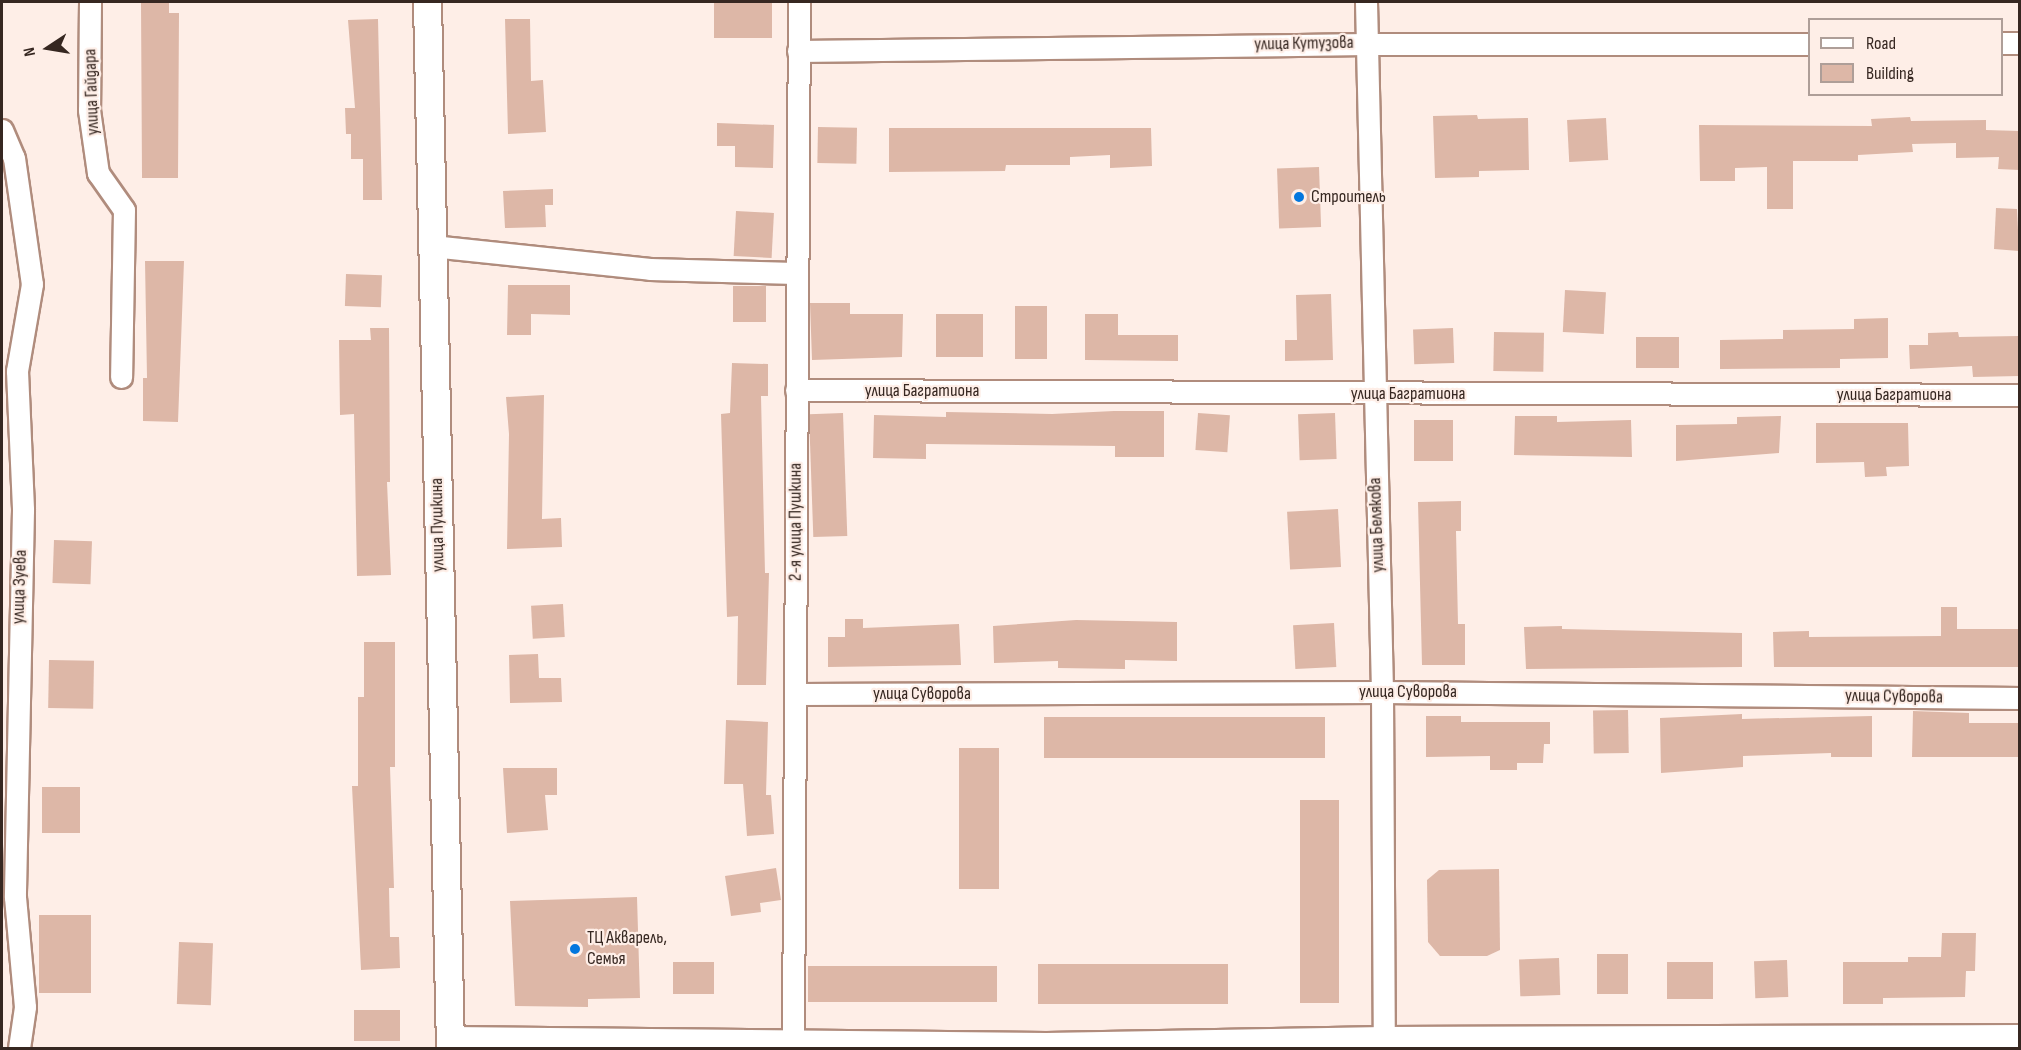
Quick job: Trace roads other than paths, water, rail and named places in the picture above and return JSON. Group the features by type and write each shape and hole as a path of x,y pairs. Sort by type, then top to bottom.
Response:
{"street":[{"name":"улица Гайдара","path":"90,2 88,110 98,173 124,210 121,377"},
{"name":"улица Пушкина","path":"427,2 450,1044"},
{"name":"2-я улица Пушкина","path":"793,1042 797,694 795,273 799,2"},
{"name":"улица Белякова","path":"1366,2 1373,394 1382,692 1384,1044"},
{"name":"улица Кутузова","path":"798,51 1367,44 1808,44"},
{"path":"2003,44 2019,44"},
{"name":"улица Зуева","path":"2,130 14,158 32,284 17,371 23,478 15,897 25,1007 19,1048"},
{"path":"432,246 650,269 795,273"},
{"name":"улица Багратиона","path":"796,390 2019,395"},
{"name":"улица Суворова","path":"797,694 1382,692 2019,698"},
{"path":"450,1044 793,1042 1046,1046 2019,1038"}],"place":[{"name":"Строитель","path":"1299,197"},
{"name":"ТЦ Акварель, Семья","path":"575,949"}]}
